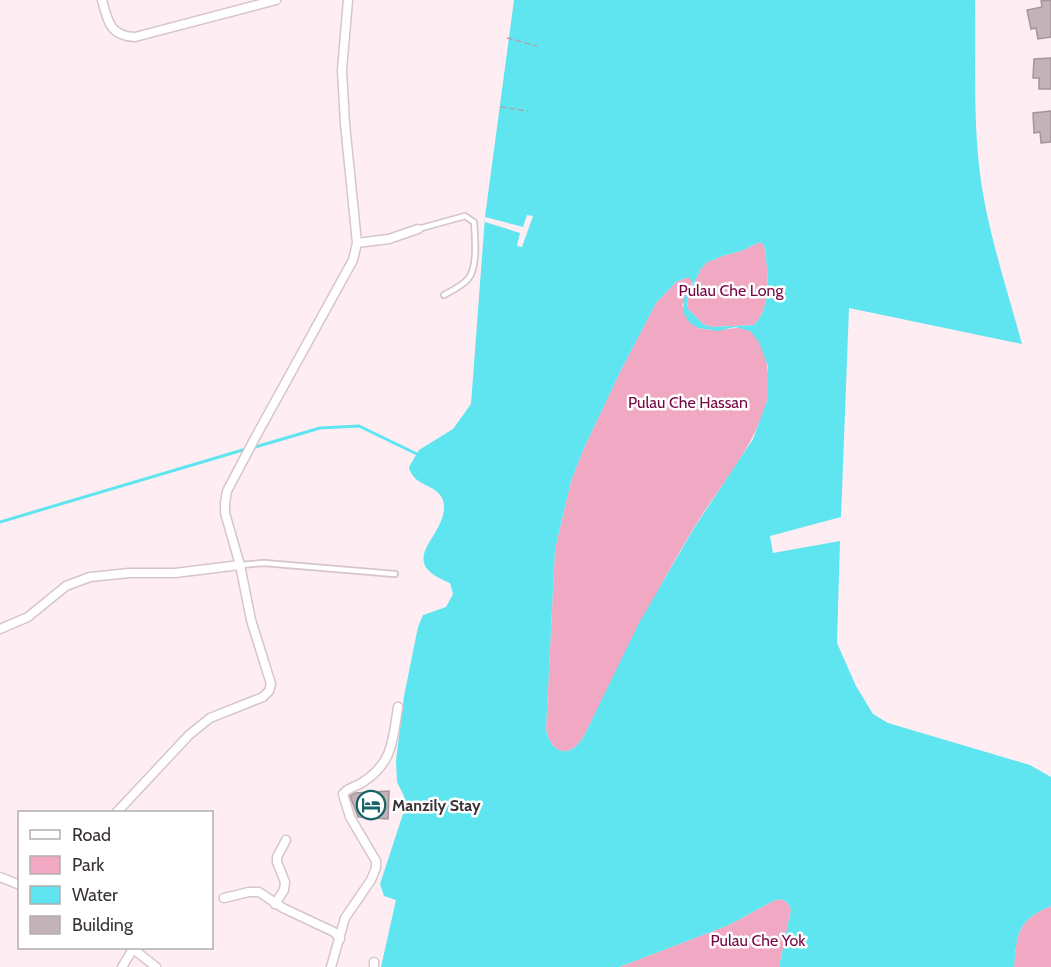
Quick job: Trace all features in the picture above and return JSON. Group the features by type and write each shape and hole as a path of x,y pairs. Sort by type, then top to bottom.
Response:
{"street":[{"path":"102,0 112,30 122,37 135,37 276,0"},
{"path":"124,811 189,735 210,718 263,697 269,691 271,684 225,513 227,491 353,260 357,243 342,70 348,0"},
{"path":"357,243 389,239 418,229"},
{"path":"0,629 28,617 66,586 90,577 129,573 175,573 240,565"},
{"path":"331,967 345,918 371,880 376,868 376,861 350,817 343,794 363,782 389,757 398,707"},
{"path":"275,904 284,890 285,882 277,857 286,840"},
{"path":"0,877 18,884"},
{"path":"224,898 254,891 275,904 334,932 340,939"},
{"path":"122,967 131,949"},
{"path":"133,949 156,967"}],"lane":[{"path":"418,229 465,216 474,222 476,241 471,276 466,282 444,296"},
{"path":"240,565 264,563 395,574"}],"path":[{"path":"507,38 537,46"},
{"path":"501,107 528,111"}],"green space":[{"name":"Pulau Che Long","path":"760,242 764,245 768,287 767,298 760,317 754,325 712,327 703,324 688,309 687,301 700,270 706,263"},
{"name":"Pulau Che Hassan","path":"688,277 693,281 682,305 698,328 720,330 743,328 757,338 767,366 769,386 766,404 752,438 693,529 664,580 585,734 574,748 567,751 558,750 551,743 546,729 555,549 571,481 620,372 656,303 676,282"},
{"name":"Pulau Che Yok","path":"781,899 788,903 791,910 779,967 619,967 729,925"},
{"path":"1051,906 1051,967 1014,967 1016,946 1021,929 1031,917"}],"water":[{"path":"514,0 975,0 975,104 982,189 991,234 1022,344 849,308 841,517 770,536 773,553 840,541 837,643 856,686 873,714 888,723 1030,765 1051,777 1051,906 1031,917 1021,929 1016,946 1014,967 779,967 791,910 788,903 781,899 729,925 619,967 381,967 396,900 384,896 380,884 403,814 404,796 397,782 396,761 404,696 418,627 423,615 446,607 453,594 450,583 434,575 425,566 423,558 442,519 443,499 434,490 416,479 409,467 419,450 453,429 471,404 485,217","holes":["760,242 764,245 768,287 767,298 760,317 754,325 712,327 703,324 688,309 687,301 700,270 706,263","688,277 693,282 683,300 684,314 690,323 698,328 718,331 735,327 750,331 759,342 768,367 767,401 753,439 694,528 639,623 585,734 574,748 567,751 558,750 551,743 546,729 555,549 571,481 620,372 656,303 676,282"]}],"pier":[{"path":"527,215 533,216 522,247 517,246 520,233 485,222 485,217 523,227"}],"building":[{"path":"1051,0 1051,37 1038,39 1036,28 1031,29 1027,10 1042,7 1041,1"},
{"path":"1051,58 1051,89 1039,89 1039,78 1033,78 1034,59"},
{"path":"1051,111 1051,142 1041,143 1040,132 1034,133 1033,113"},
{"name":"Manzily Stay","path":"389,791 388,819 358,817 350,796 355,793"}],"waterway":[{"path":"252,448 320,428 359,426 419,455"},
{"path":"0,522 246,449"}],"place":[{"name":"Manzily Stay","path":"371,805"}]}
